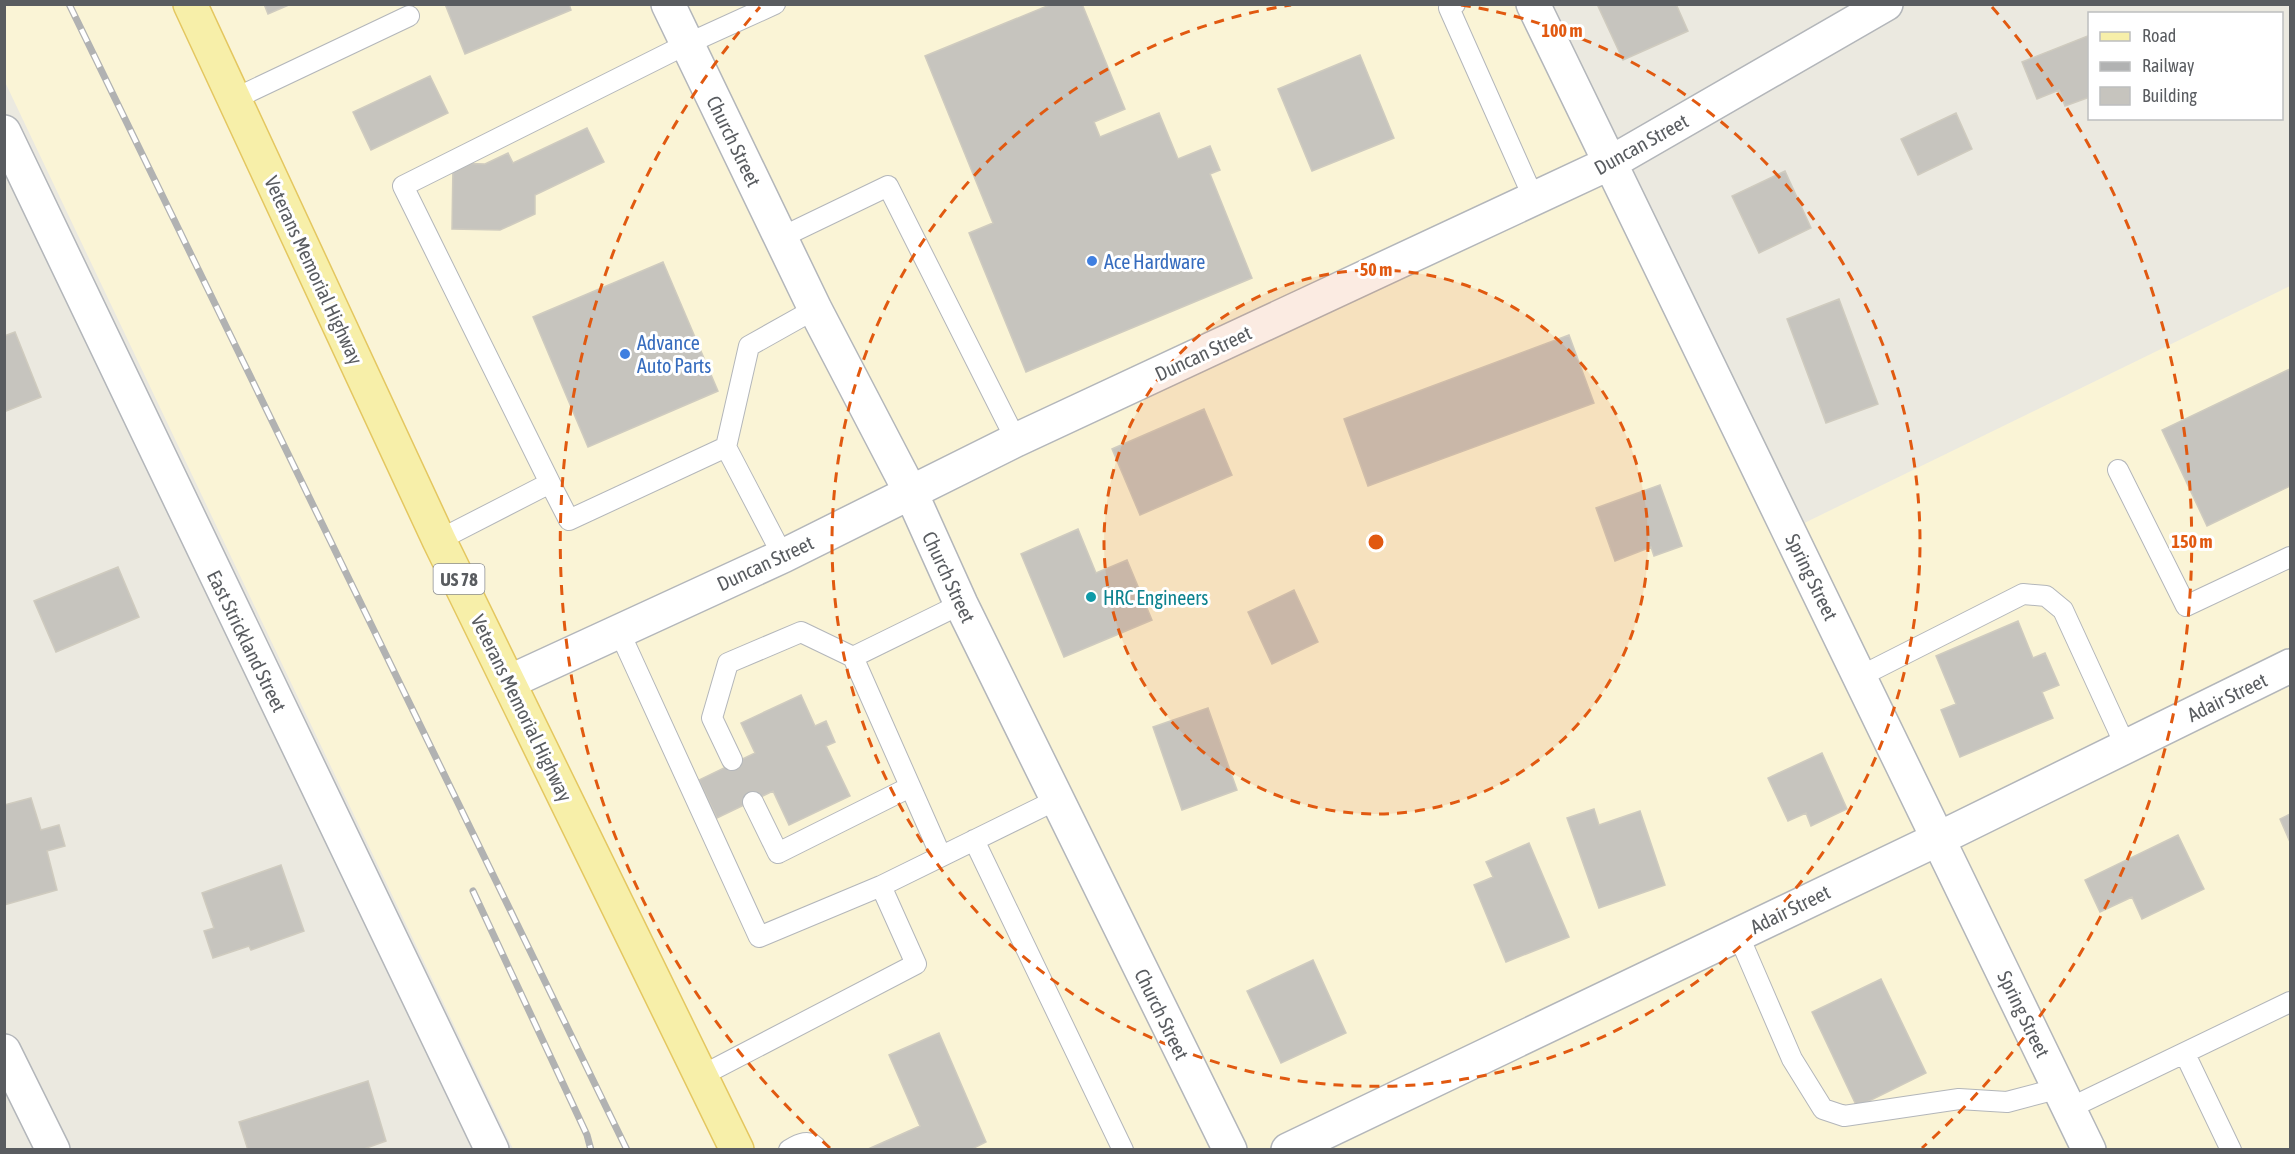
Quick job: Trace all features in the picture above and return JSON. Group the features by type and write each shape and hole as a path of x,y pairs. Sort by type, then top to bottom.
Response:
{"main road":[{"name":"Veterans Memorial Highway","path":"190,4 440,540 736,1149"}],"street":[{"name":"Church Street","path":"668,4 815,309 911,492 961,604 1056,800 1230,1149"},
{"name":"Spring Street","path":"1533,4 1861,675 2089,1149"},
{"name":"Duncan Street","path":"509,682 783,555 1016,440 1610,163 1887,4"},
{"name":"East Strickland Street","path":"4,132 492,1149"},
{"name":"Adair Street","path":"1288,1149 1940,838 2290,666"},
{"path":"4,1051 53,1149"}],"lane":[{"path":"726,447 569,520 403,186 687,44 775,4"},
{"path":"1455,4 1449,8 1534,199"},
{"path":"234,99 409,16"},
{"path":"780,238 888,186 1016,440"},
{"path":"783,555 726,447 749,346 815,309"},
{"path":"2118,470 2186,606 2290,557"},
{"path":"440,540 550,483"},
{"path":"1861,675 2023,594 2046,596 2063,610 2126,747"},
{"path":"853,657 961,604"},
{"path":"619,631 759,937 881,886 1056,800"},
{"path":"732,760 712,718 728,663 801,632 853,657 941,856"},
{"path":"753,802 778,853 910,787"},
{"path":"974,840 1123,1149"},
{"path":"701,1076 916,964 881,886"},
{"path":"1738,934 1792,1059 1823,1109 1844,1116 1959,1100 2007,1102 2065,1098 2186,1054 2290,1002"},
{"path":"2186,1054 2231,1149"},
{"path":"789,1149 806,1142 815,1145 818,1149"}],"shaded area":[{"path":"5,5 1533,5 1790,530 2290,286 2290,1149 513,1149 5,82"}],"building":[{"path":"264,4 291,4 268,14"},
{"path":"445,4 569,4 571,10 465,54"},
{"path":"1052,4 1082,4 1125,109 1094,122 1100,137 1159,113 1178,159 1210,146 1220,170 1210,174 1252,278 1026,372 969,233 993,223 925,56"},
{"path":"1597,4 1676,4 1688,31 1623,60"},
{"path":"2088,36 2088,98 2065,106 2059,90 2037,99 2022,62"},
{"path":"1360,55 1394,138 1312,171 1278,89"},
{"path":"430,76 448,113 371,150 353,112"},
{"path":"1956,113 1972,149 1918,175 1901,139"},
{"path":"587,128 604,162 535,195 535,214 500,230 452,229 453,163 485,164 508,153 513,163"},
{"path":"1785,171 1811,228 1759,253 1732,196"},
{"name":"Advance Auto Parts","path":"663,262 718,391 588,447 533,317"},
{"path":"1839,299 1878,404 1826,423 1787,319"},
{"path":"15,332 41,397 4,412 4,336"},
{"path":"1569,335 1594,403 1368,486 1344,419"},
{"path":"2290,369 2290,486 2207,526 2162,430"},
{"path":"1204,409 1232,475 1140,515 1112,449"},
{"path":"1660,485 1682,546 1654,556 1651,547 1615,561 1596,508"},
{"name":"HRC Engineers","path":"1078,529 1096,573 1127,560 1152,620 1064,657 1021,554"},
{"path":"118,567 139,617 56,652 34,601"},
{"path":"1294,590 1318,642 1272,664 1248,612"},
{"path":"2018,621 2033,658 2045,653 2059,685 2042,692 2053,718 1960,757 1941,710 1956,704 1936,656"},
{"path":"801,695 815,726 826,721 835,742 826,746 850,796 789,825 773,791 717,818 699,780 755,753 741,723"},
{"path":"1208,708 1237,790 1182,810 1153,727"},
{"path":"1822,753 1847,809 1811,826 1806,813 1788,821 1768,778"},
{"path":"31,798 41,830 59,825 65,846 47,851 57,890 4,905 4,805"},
{"path":"1594,809 1599,825 1640,811 1665,885 1599,908 1567,818"},
{"path":"2290,814 2290,842 2280,819"},
{"path":"2178,835 2204,889 2142,919 2132,897 2100,912 2085,880"},
{"path":"1529,843 1569,937 1506,962 1474,885 1493,877 1486,862"},
{"path":"281,865 304,931 251,950 249,946 213,958 204,931 214,928 202,893"},
{"path":"1313,960 1346,1033 1281,1063 1247,991"},
{"path":"1881,979 1926,1073 1857,1107 1812,1012"},
{"path":"939,1033 986,1142 970,1150 866,1150 920,1126 889,1055"},
{"path":"368,1081 386,1141 361,1150 248,1150 239,1122"}],"railway":[{"path":"69,4 627,1150"},
{"path":"473,891 587,1135 591,1150"}],"place":[{"name":"Ace Hardware","path":"1092,261"},
{"name":"Advance Auto Parts","path":"625,354"},
{"name":"HRC Engineers","path":"1091,597"}]}
